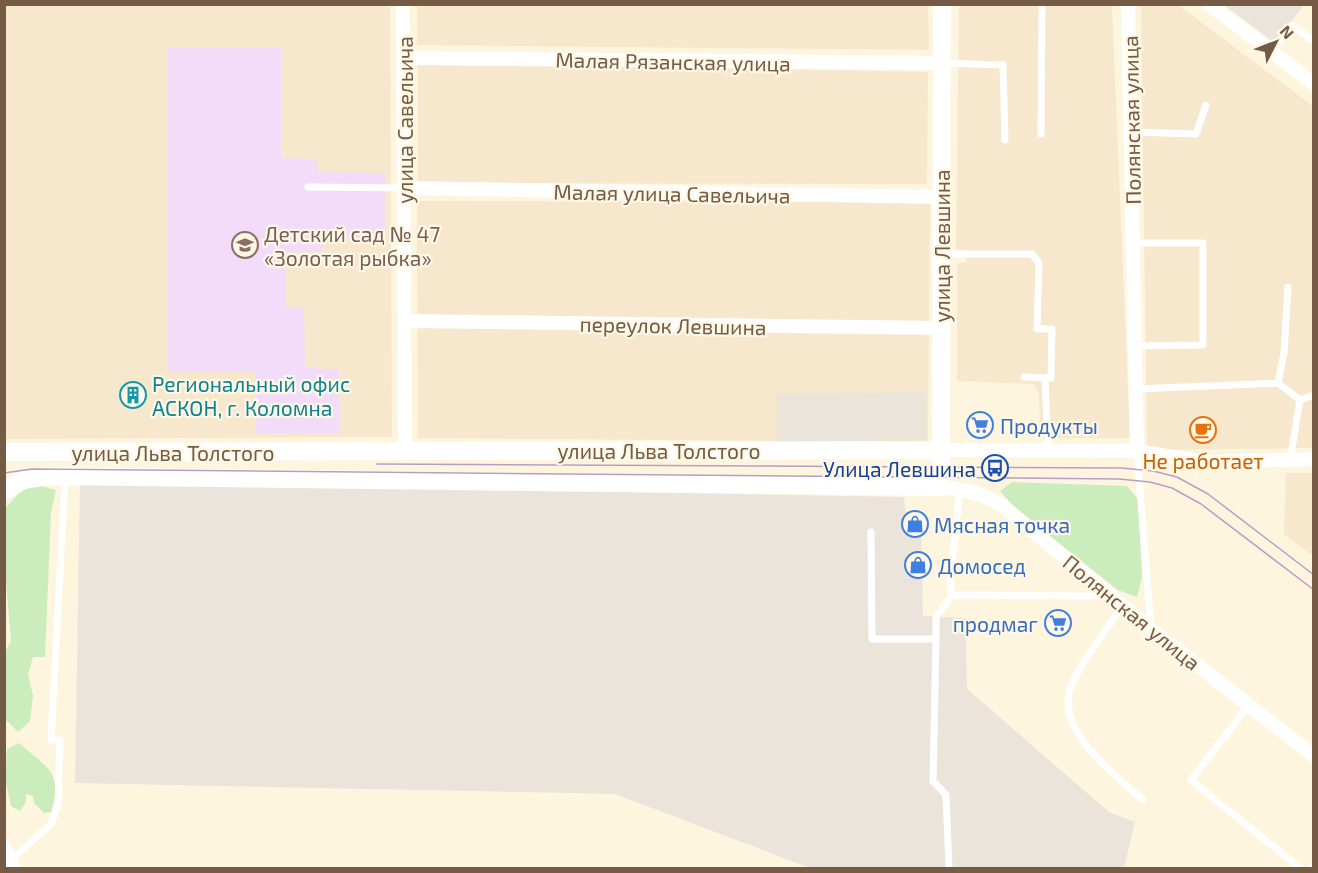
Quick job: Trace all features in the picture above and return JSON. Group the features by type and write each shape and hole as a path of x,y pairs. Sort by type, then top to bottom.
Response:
{"street":[{"name":"улица Савельича","path":"403,4 405,451"},
{"name":"улица Левшина","path":"941,487 942,4"},
{"name":"Полянская улица","path":"1128,4 1137,452"},
{"path":"1209,4 1314,84"},
{"name":"Малая Рязанская улица","path":"403,58 942,63"},
{"name":"Малая улица Савельича","path":"404,188 940,197"},
{"name":"переулок Левшина","path":"405,321 941,328"},
{"name":"улица Льва Толстого","path":"4,452 940,450 1137,452 1205,462 1314,459"},
{"name":"улица Льва Толстого","path":"4,490 24,480 65,477 941,487"},
{"name":"Полянская улица","path":"941,487 960,489 993,499 1151,629 1314,756"}],"lane":[{"path":"1041,4 1041,134"},
{"path":"1271,52 1292,25 1314,41"},
{"path":"942,63 1003,65 1005,140"},
{"path":"1132,132 1196,134 1206,105"},
{"path":"308,187 404,188"},
{"path":"1134,243 1203,243 1203,345 1136,345"},
{"path":"940,254 1032,254 1039,263 1037,329 1052,329 1052,378 1024,378"},
{"path":"1278,383 1284,352 1287,287"},
{"path":"1045,378 1048,451"},
{"path":"1137,389 1278,383 1300,400"},
{"path":"1300,400 1314,396"},
{"path":"1290,460 1300,400"},
{"path":"1137,452 1151,629"},
{"path":"10,859 51,824 58,805 60,740 51,740 65,477"},
{"path":"949,868 946,795 933,782 936,617 952,595 950,581 960,489"},
{"path":"871,532 872,639 936,639"},
{"path":"952,595 1111,596"},
{"path":"1123,606 1078,672 1069,694 1070,714 1084,743 1102,763 1143,800"},
{"path":"1248,706 1191,780 1300,868"}],"shaded area":[{"path":"5,5 390,5 392,437 4,439"},
{"path":"417,5 928,5 929,50 417,45"},
{"path":"959,5 1112,5 1130,438 1054,438 1040,435 1039,395 1034,384 957,381 957,264 966,262 967,250 956,249"},
{"path":"1141,5 1178,5 1313,106 1313,448 1147,450"},
{"path":"1224,5 1304,5 1275,43"},
{"name":"Детский сад № 47 «Золотая рыбка»","path":"168,48 281,48 281,158 318,159 318,172 385,173 385,238 323,238 322,252 286,252 286,308 304,308 305,368 339,369 339,433 256,433 256,372 168,372"},
{"path":"418,63 928,72 927,184 418,183"},
{"path":"417,201 930,202 928,442 418,438"},
{"path":"925,392 926,440 777,442 777,394"},
{"path":"1286,473 1313,473 1313,556 1284,534"},
{"path":"80,482 904,497 906,518 921,518 923,616 966,618 967,689 1109,812 1135,822 1124,868 810,868 615,794 75,783"}],"green space":[{"path":"1012,482 1127,486 1138,499 1142,577 1137,597 1118,590 1017,510 1000,491"},
{"path":"41,486 56,490 51,513 45,657 33,657 28,674 33,696 30,721 18,732 5,719 5,652 11,641 4,557 5,508 24,488"},
{"path":"19,743 50,771 54,779 54,799 51,812 44,813 34,803 33,796 26,794 26,802 20,811 11,806 5,779 7,749"}],"tram line":[{"path":"377,464 1121,468 1153,471 1177,477 1208,494 1314,575"},
{"path":"4,473 32,469 1119,479 1150,482 1172,488 1201,504 1314,590"}],"place":[{"name":"Детский сад № 47 «Золотая рыбка»","path":"245,245"},
{"name":"Региональный офис АСКОН, г. Коломна","path":"133,395"},
{"name":"Продукты","path":"980,425"},
{"name":"Не работает","path":"1203,430"},
{"name":"Улица Левшина","path":"995,468"},
{"name":"Мясная точка","path":"915,524"},
{"name":"Домосед","path":"918,565"},
{"name":"продмаг","path":"1058,623"}]}
